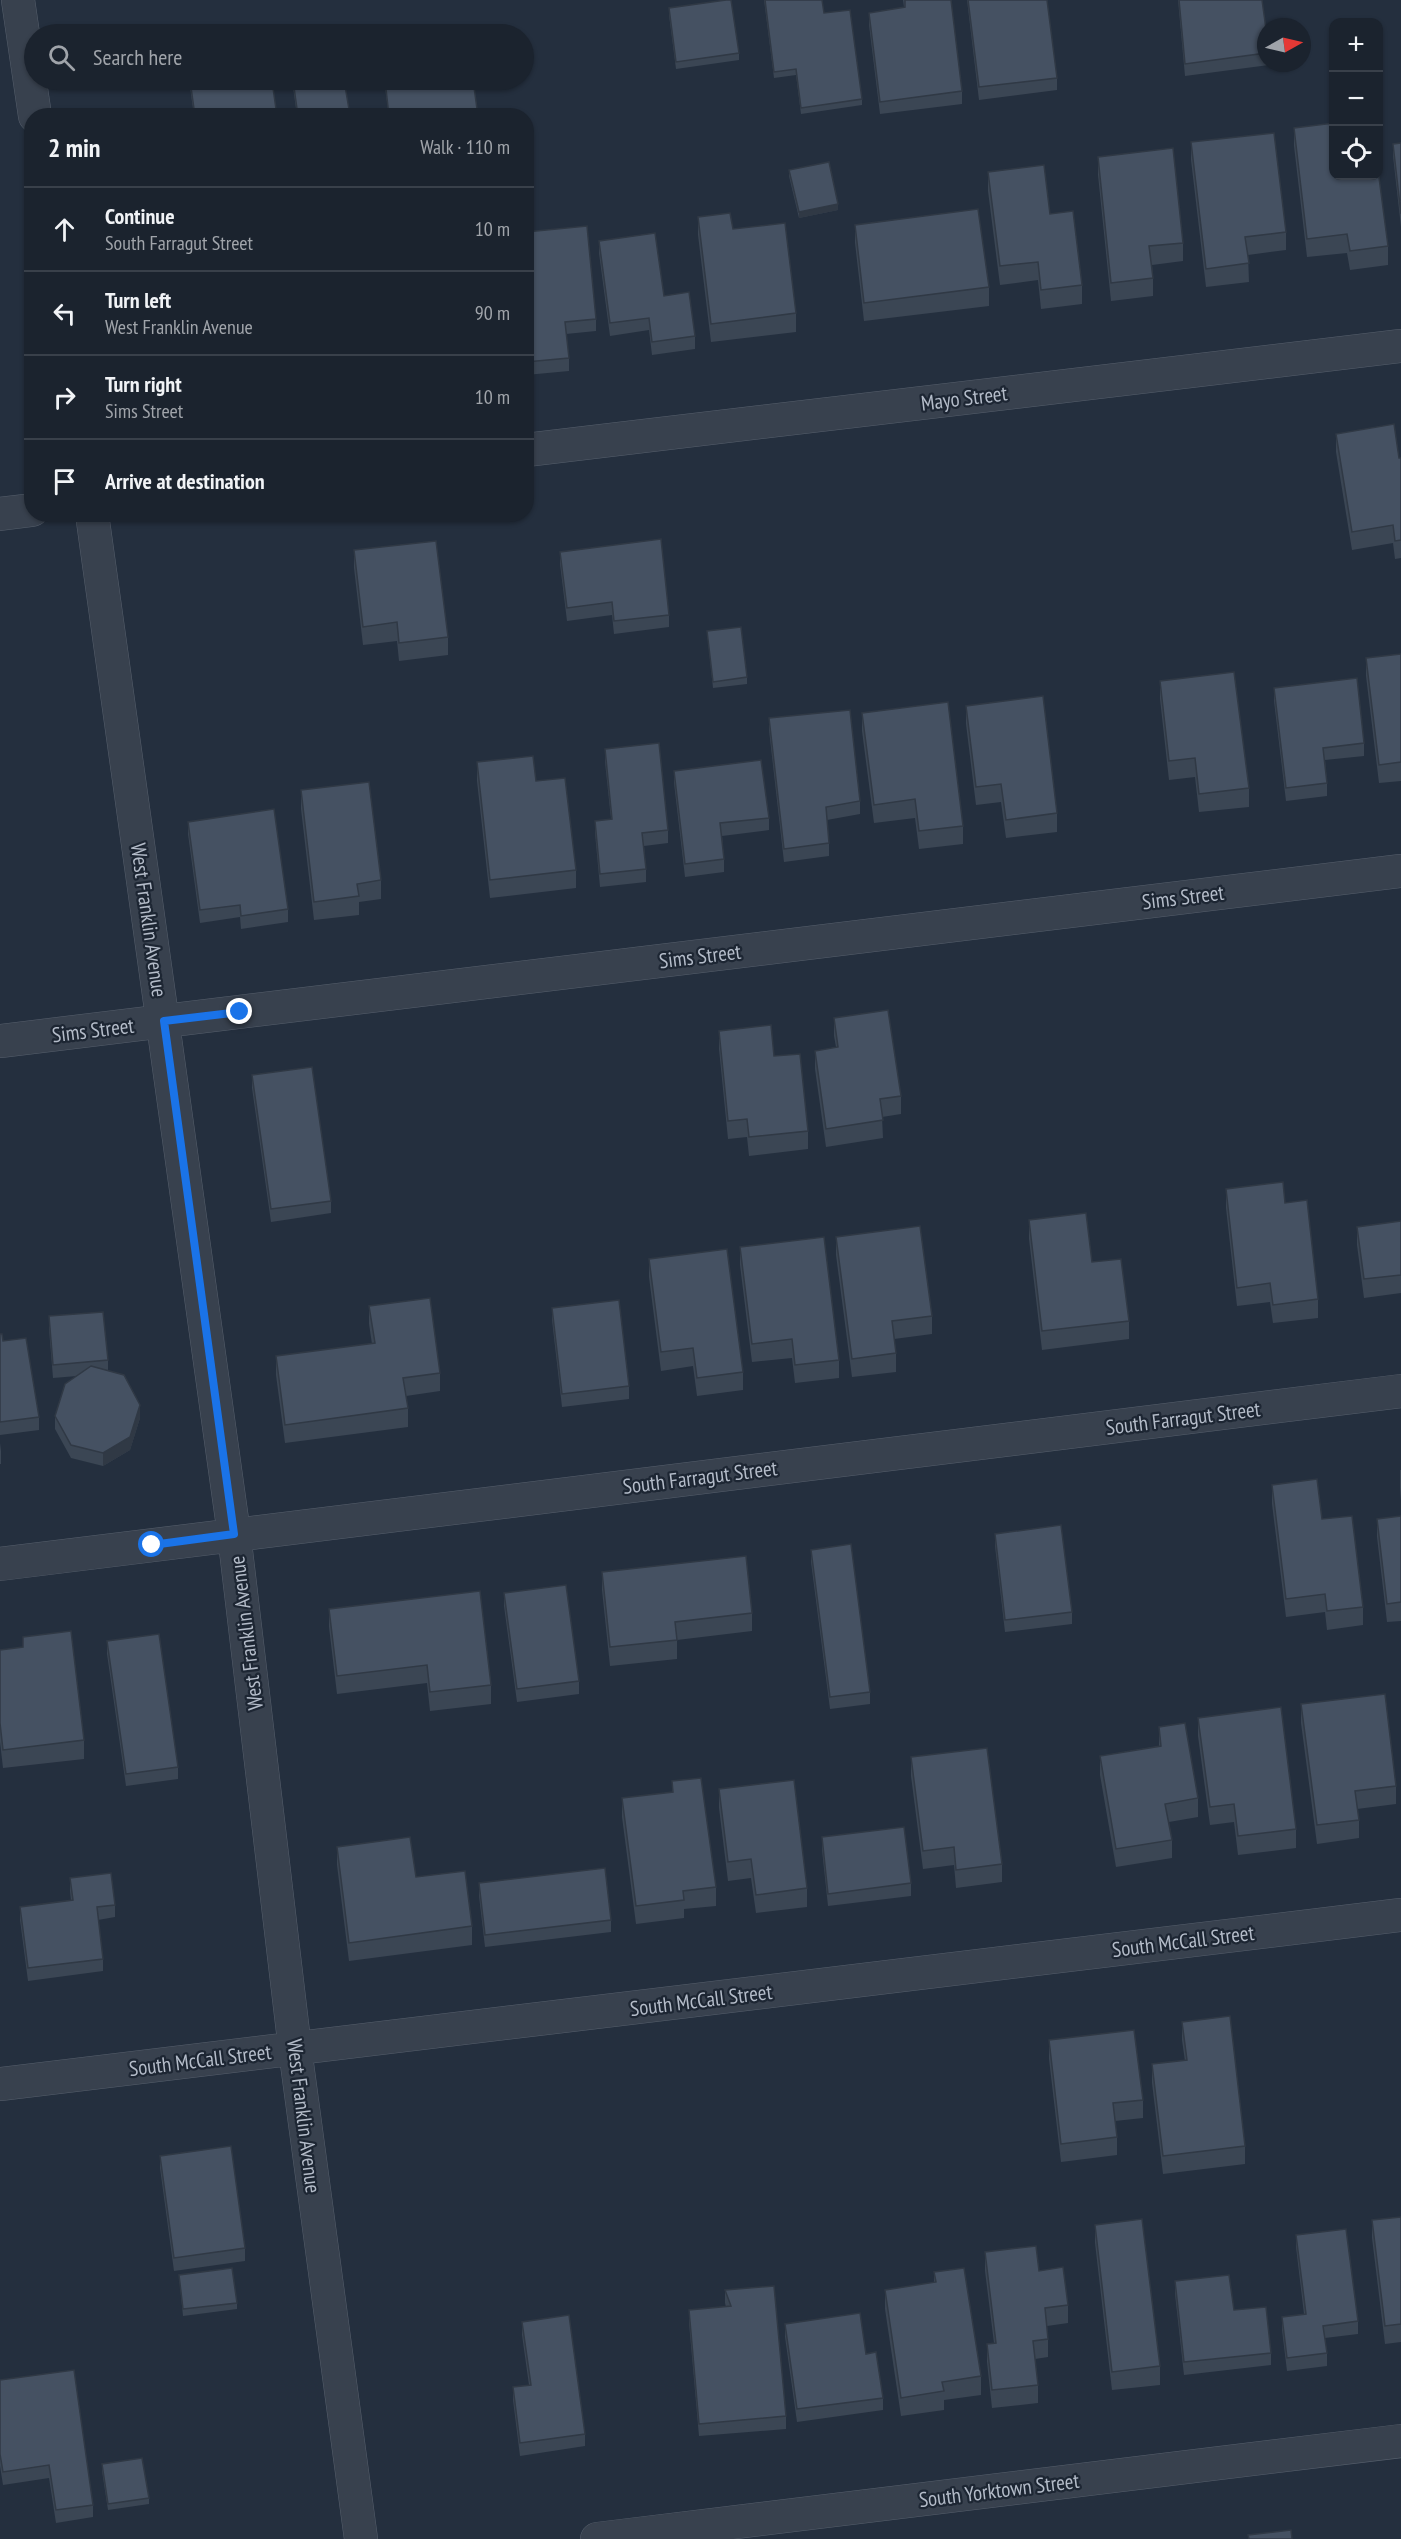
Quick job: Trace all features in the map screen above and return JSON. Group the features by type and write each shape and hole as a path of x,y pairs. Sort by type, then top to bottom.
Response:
{"street":[{"path":"18,0 24,41"},
{"path":"31,90 34,108"},
{"name":"Mayo Street","path":"534,449 1401,346"},
{"path":"0,514 24,511"},
{"name":"West Franklin Avenue","path":"93,522 234,1534 296,2049 361,2539"},
{"name":"Sims Street","path":"0,1041 1401,871"},
{"name":"South Farragut Street","path":"0,1564 1401,1391"},
{"name":"South McCall Street","path":"0,2084 1401,1915"},
{"name":"South Yorktown Street","path":"597,2539 1401,2441"}],"building":[{"path":"731,0 739,53 676,62 669,8"},
{"path":"765,0 822,0 824,13 850,10 862,99 801,108 796,69 774,72"},
{"path":"905,0 951,0 962,91 880,102 869,13 905,7"},
{"path":"968,0 1047,0 1057,78 979,87"},
{"path":"1179,0 1262,0 1264,18 1257,18 1257,54 1185,64"},
{"path":"191,90 273,90 276,108 194,108"},
{"path":"294,90 346,90 349,108 297,108"},
{"path":"386,90 474,90 477,108 388,108"},
{"path":"1329,124 1329,180 1379,180 1388,246 1350,251 1347,234 1307,239 1294,128"},
{"path":"1274,133 1286,232 1245,237 1249,263 1206,269 1191,142"},
{"path":"1401,143 1401,214 1393,144"},
{"path":"1173,148 1183,243 1149,246 1153,278 1111,283 1098,157"},
{"path":"829,162 838,204 799,212 789,170"},
{"path":"1044,165 1050,214 1073,211 1082,285 1041,290 1038,262 1000,266 988,172"},
{"path":"978,209 989,287 864,303 855,225"},
{"path":"730,213 733,229 785,223 796,313 711,324 698,217"},
{"path":"587,226 596,319 565,322 569,358 534,361 534,231"},
{"path":"655,233 664,296 689,292 695,336 652,342 649,318 610,323 599,241"},
{"path":"1394,424 1399,458 1401,458 1401,540 1395,541 1393,525 1352,532 1336,434"},
{"path":"661,539 669,615 614,621 612,602 567,608 560,552"},
{"path":"436,541 448,637 399,643 397,622 363,627 354,550"},
{"path":"741,627 747,677 713,682 707,631"},
{"path":"1401,654 1401,762 1379,765 1366,658"},
{"path":"1234,672 1249,788 1199,794 1195,758 1169,761 1160,681"},
{"path":"1357,678 1364,743 1323,748 1327,783 1286,788 1274,688"},
{"path":"1043,696 1057,813 1006,820 1001,784 976,787 966,706"},
{"path":"948,702 963,826 919,831 915,799 874,805 862,713"},
{"path":"850,710 860,801 826,807 829,843 784,849 769,718"},
{"path":"659,743 668,830 642,833 646,869 600,874 595,821 612,819 605,749"},
{"path":"533,756 536,781 565,778 576,870 490,880 477,762"},
{"path":"761,760 769,818 720,823 724,859 685,864 674,771"},
{"path":"369,782 381,880 357,884 359,896 314,902 301,790"},
{"path":"274,809 288,909 241,916 240,905 200,910 188,822"},
{"path":"888,1010 901,1096 880,1099 883,1120 826,1129 815,1051 838,1047 834,1018"},
{"path":"771,1025 774,1056 800,1054 808,1131 749,1137 747,1119 728,1121 719,1031"},
{"path":"312,1067 331,1201 271,1209 252,1075"},
{"path":"1283,1182 1285,1203 1307,1200 1318,1299 1273,1305 1270,1283 1237,1288 1226,1189"},
{"path":"1086,1213 1092,1262 1121,1259 1129,1321 1042,1331 1029,1220"},
{"path":"1401,1221 1401,1275 1364,1279 1357,1227"},
{"path":"920,1226 932,1316 892,1321 896,1353 852,1359 836,1237"},
{"path":"824,1237 839,1360 795,1365 792,1339 752,1344 740,1247"},
{"path":"727,1249 743,1372 697,1378 693,1348 661,1352 649,1259"},
{"path":"430,1298 440,1373 403,1378 408,1408 285,1425 276,1356 375,1343 369,1306"},
{"path":"619,1300 629,1386 562,1394 552,1308"},
{"path":"103,1312 108,1360 53,1365 49,1316"},
{"path":"0,1334 2,1334 3,1341 26,1338 39,1417 0,1422"},
{"path":"91,1366 124,1375 140,1405 130,1437 103,1453 71,1445 55,1416 65,1384"},
{"path":"1317,1479 1322,1519 1352,1516 1363,1607 1327,1611 1325,1594 1286,1599 1272,1485"},
{"path":"1401,1516 1401,1602 1387,1604 1377,1519"},
{"path":"1061,1525 1072,1612 1005,1620 995,1534"},
{"path":"851,1544 870,1692 830,1697 811,1550"},
{"path":"746,1556 752,1613 675,1622 677,1640 610,1647 602,1572"},
{"path":"566,1585 579,1681 517,1689 504,1593"},
{"path":"480,1591 491,1685 430,1692 427,1665 337,1676 329,1609"},
{"path":"71,1631 84,1740 3,1750 0,1723 0,1650 23,1647 23,1637"},
{"path":"159,1634 178,1767 126,1774 107,1641"},
{"path":"1385,1694 1396,1786 1355,1791 1359,1820 1317,1825 1301,1704"},
{"path":"1281,1707 1296,1829 1238,1836 1234,1804 1210,1807 1198,1718"},
{"path":"1185,1723 1198,1798 1165,1804 1172,1840 1116,1849 1100,1756 1161,1746 1159,1727"},
{"path":"987,1748 1002,1864 956,1870 954,1847 923,1851 911,1757"},
{"path":"701,1778 716,1887 683,1891 684,1900 636,1906 622,1798 673,1792 672,1781"},
{"path":"794,1780 807,1888 756,1895 751,1859 728,1862 719,1789"},
{"path":"904,1827 911,1883 828,1894 822,1837"},
{"path":"410,1837 416,1877 465,1871 472,1926 349,1943 337,1847"},
{"path":"605,1868 611,1920 485,1935 479,1883"},
{"path":"111,1873 115,1905 97,1907 103,1959 28,1968 20,1907 73,1900 70,1878"},
{"path":"1230,2016 1245,2146 1163,2156 1152,2064 1187,2060 1182,2022"},
{"path":"1134,2030 1143,2100 1113,2103 1117,2137 1061,2144 1049,2040"},
{"path":"231,2146 245,2248 174,2258 160,2156"},
{"path":"1401,2217 1401,2324 1385,2326 1372,2220"},
{"path":"1142,2219 1160,2366 1112,2372 1095,2225"},
{"path":"1346,2229 1358,2321 1323,2326 1327,2353 1287,2358 1282,2317 1306,2314 1296,2235"},
{"path":"1036,2246 1039,2271 1063,2267 1068,2305 1045,2308 1048,2339 1033,2341 1038,2385 992,2390 987,2344 996,2343 985,2252"},
{"path":"232,2268 237,2303 183,2309 179,2275"},
{"path":"964,2268 981,2376 942,2382 944,2391 901,2398 885,2290 936,2282 934,2272"},
{"path":"1229,2275 1234,2310 1266,2307 1271,2353 1184,2362 1175,2281"},
{"path":"774,2286 786,2416 699,2424 689,2310 731,2306 725,2290"},
{"path":"860,2313 866,2354 876,2352 883,2398 797,2409 785,2324"},
{"path":"569,2315 585,2434 520,2443 513,2387 531,2385 522,2322"},
{"path":"74,2370 93,2505 56,2510 49,2465 3,2472 0,2454 0,2380"},
{"path":"142,2458 149,2498 108,2504 102,2464"},
{"path":"1291,2530 1292,2539 1249,2539 1248,2535"}],"route":[{"path":"152,1545 234,1534 164,1021 240,1012"}]}
